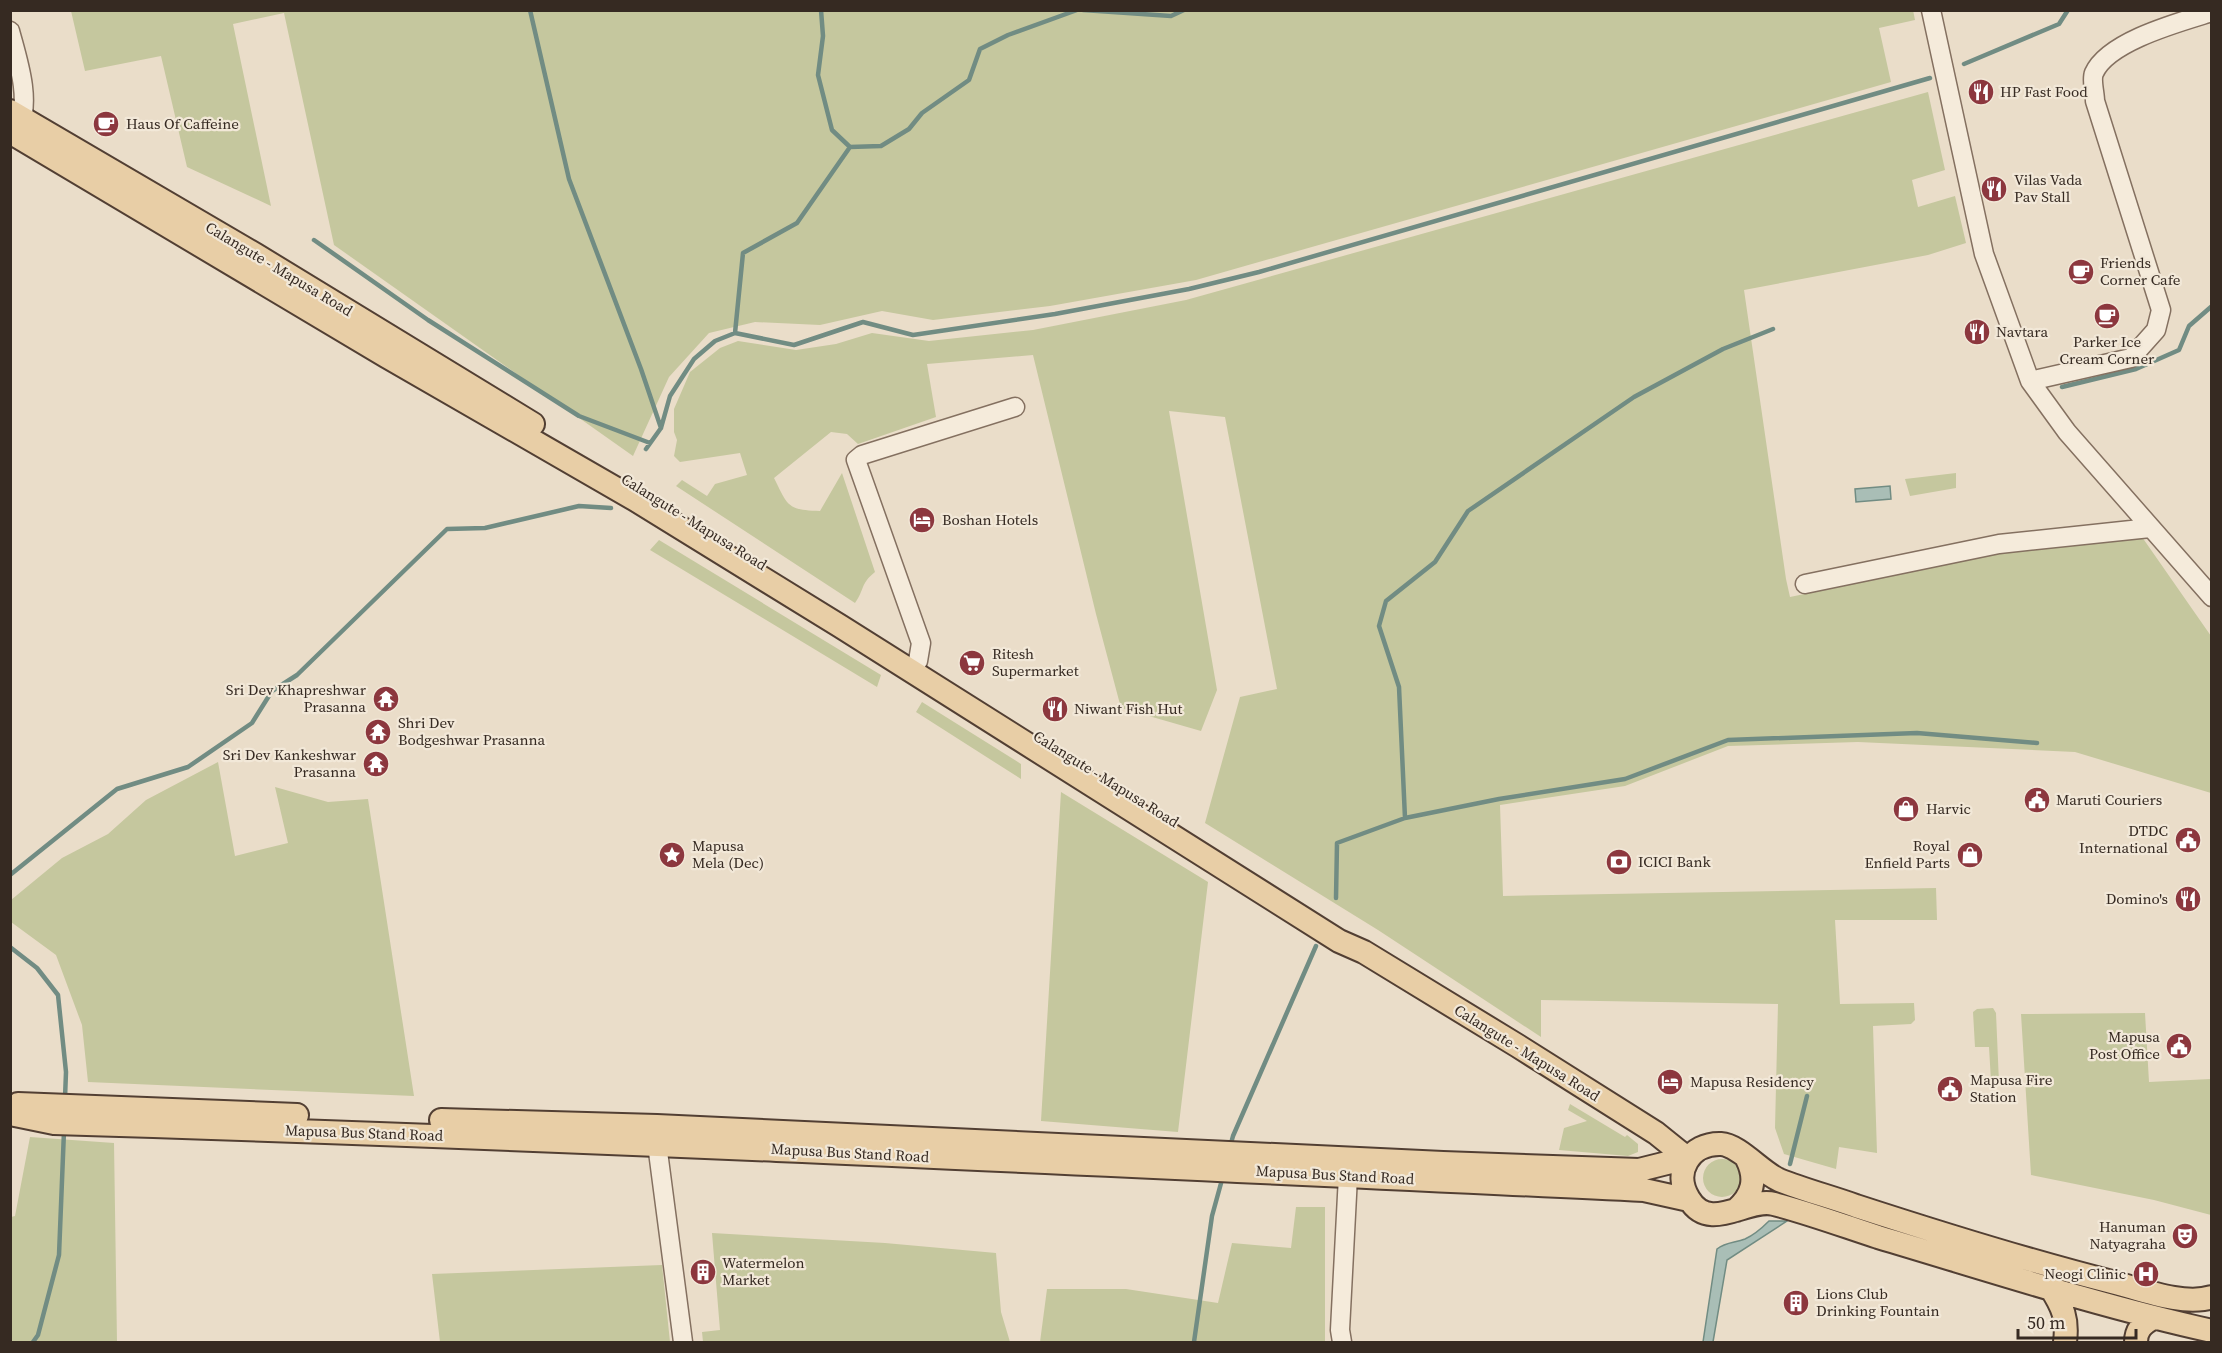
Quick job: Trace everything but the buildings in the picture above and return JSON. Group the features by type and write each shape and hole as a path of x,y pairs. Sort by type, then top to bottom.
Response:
{"main road":[{"name":"Calangute - Mapusa Road","path":"15,124 386,356 634,499 914,667 1339,941 1364,952 1656,1133 1687,1158"},
{"name":"Mapusa Bus Stand Road","path":"10,1104 411,1119 1348,1176 1644,1190 1689,1200"},
{"name":"Mapusa Bus Stand Road","path":"10,1114 54,1124 657,1135 1639,1170 1687,1158"},
{"path":"2211,1297 2203,1300 2172,1297 2049,1267 1911,1224 1778,1179 1747,1159 1739,1151 1725,1144 1710,1144 1696,1149 1687,1158 1683,1173 1684,1188 1689,1200 1699,1209 1711,1214 1724,1214 1770,1203 2153,1318 2211,1331"},
{"path":"1736,1210 1751,1192 1752,1170 1747,1159"},
{"path":"2050,1287 2067,1323 2066,1342"},
{"path":"2136,1342 2136,1333 2144,1323 2153,1318"}],"street":[{"path":"1931,10 1984,254 2030,381 2067,432 2211,597"},
{"path":"2030,381 2131,358 2156,330 2161,310 2095,101 2094,74 2107,57 2127,43 2150,32 2211,12"},
{"path":"10,31 22,81 15,124"},
{"path":"914,667 921,643 856,460 862,454 1015,407"},
{"path":"1805,584 1999,544 2150,528"},
{"path":"657,1135 683,1342"},
{"path":"1342,1342 1340,1330 1348,1176"}],"green space":[{"path":"1913,10 1915,20 1879,28 1891,82 1196,280 1050,306 933,320 882,311 820,325 755,322 709,333 669,377 633,456 334,245 284,13 233,24 271,206 187,167 161,56 85,71 71,11"},
{"path":"1928,92 1945,170 1912,180 1918,207 1955,196 1966,243 1928,255 1744,290 1790,597 1995,554 2142,537 2211,636 2211,793 2075,752 1858,742 1728,746 1625,786 1500,805 1503,896 1936,888 1937,920 1835,920 1840,1004 1914,1003 1915,1020 1911,1024 1873,1026 1877,1153 1839,1147 1836,1169 1784,1154 1775,1128 1778,1004 1541,1000 1541,1037 1378,930 1205,823 1240,697 1277,689 1225,417 1169,411 1217,690 1201,731 1121,708 1033,355 927,364 936,417 858,444 847,434 831,432 774,478 790,505 795,508 820,511 842,473 875,572 865,583 855,603 676,486 682,480 707,496 715,484 747,475 740,453 680,462 674,456 677,440 674,432 674,409 690,372 720,348 738,341 796,350 836,344 872,333 929,341 1033,330 1186,300"},
{"path":"1956,473 1956,488 1910,496 1905,479"},
{"path":"659,540 881,675 877,687 650,550"},
{"path":"922,702 1021,764 1021,779 916,712"},
{"path":"218,762 235,856 288,843 275,787 328,802 368,799 414,1096 88,1082 82,1025 56,955 11,922 11,900 62,858 108,834 146,800"},
{"path":"1061,792 1208,882 1178,1132 1041,1121"},
{"path":"1993,1008 1996,1013 1999,1083 1979,1086 1976,1082 1991,1081 1989,1047 1975,1047 1973,1012 1977,1009"},
{"path":"2145,1013 2149,1082 2211,1079 2211,1215 2154,1200 2031,1175 2021,1014"},
{"path":"1570,1104 1625,1137 1627,1135 1638,1144 1638,1152 1628,1156 1559,1150 1564,1128 1587,1121 1568,1110"},
{"path":"30,1137 114,1143 117,1342 11,1342 11,1217 15,1216"},
{"path":"1722,1159 1736,1164 1741,1178 1736,1192 1722,1197 1708,1192 1703,1178 1708,1164"},
{"path":"1296,1207 1325,1207 1325,1342 1040,1342 1047,1289 1126,1289 1218,1303 1232,1243 1291,1248"},
{"path":"712,1233 885,1243 996,1253 1001,1312 1010,1342 703,1342 702,1332 720,1330"},
{"path":"662,1265 670,1342 440,1342 432,1274"}],"shaded area":[{"path":"1890,486 1891,499 1856,502 1855,489"},
{"path":"1769,1221 1787,1221 1727,1260 1713,1342 1703,1342 1717,1249 1748,1237"}],"waterway":[{"path":"530,10 569,179 661,428"},
{"path":"821,10 823,36 818,75 832,130 850,147"},
{"path":"735,333 743,253 797,223 850,147 881,146 909,129 922,113 969,80 980,49 1008,35 1077,10"},
{"path":"1083,10 1171,16 1184,10"},
{"path":"1964,64 2059,24 2068,10"},
{"path":"646,449 661,428 670,396 694,359 715,341 735,333 794,345 863,322 913,335 1055,314 1189,289 1259,272 1930,78"},
{"path":"314,240 428,320 579,416 650,443"},
{"path":"2062,387 2136,369 2179,350 2189,326 2212,306"},
{"path":"1405,818 1399,687 1379,626 1386,601 1435,562 1468,511 1634,397 1723,349 1773,329"},
{"path":"10,875 117,789 188,767 252,723 272,691 297,675 447,529 485,528 579,506 611,508"},
{"path":"1336,898 1337,843 1405,818 1499,799 1625,779 1728,740 1917,733 2037,743"},
{"path":"1230,1147 1316,946"},
{"path":"10,947 37,968 58,995 66,1072 65,1098"},
{"path":"1790,1164 1807,1096"},
{"path":"33,1342 38,1335 59,1255 64,1131"},
{"path":"1194,1342 1212,1216 1223,1176"}],"place":[{"name":"HP Fast Food","path":"1981,92"},
{"name":"Haus Of Caffeine","path":"106,124"},
{"name":"Vilas Vada Pav Stall","path":"1994,189"},
{"name":"Friends Corner Cafe","path":"2081,272"},
{"name":"Parker Ice Cream Corner","path":"2107,316"},
{"name":"Navtara","path":"1977,332"},
{"name":"Boshan Hotels","path":"922,520"},
{"name":"Ritesh Supermarket","path":"972,663"},
{"name":"Sri Dev Khapreshwar Prasanna","path":"386,699"},
{"name":"Niwant Fish Hut","path":"1055,709"},
{"name":"Shri Dev Bodgeshwar Prasanna","path":"378,732"},
{"name":"Sri Dev Kankeshwar Prasanna","path":"376,764"},
{"name":"Maruti Couriers","path":"2037,800"},
{"name":"Harvic","path":"1906,809"},
{"name":"DTDC International","path":"2188,840"},
{"name":"Mapusa Mela (Dec)","path":"672,855"},
{"name":"Royal Enfield Parts","path":"1970,855"},
{"name":"ICICI Bank","path":"1619,862"},
{"name":"Domino's","path":"2188,899"},
{"name":"Mapusa Post Office","path":"2179,1046"},
{"name":"Mapusa Residency","path":"1670,1082"},
{"name":"Mapusa Fire Station","path":"1950,1089"},
{"name":"Hanuman Natyagraha","path":"2185,1236"},
{"name":"Watermelon Market","path":"703,1272"},
{"name":"Neogi Clinic","path":"2146,1274"},
{"name":"Lions Club Drinking Fountain","path":"1796,1303"}]}
